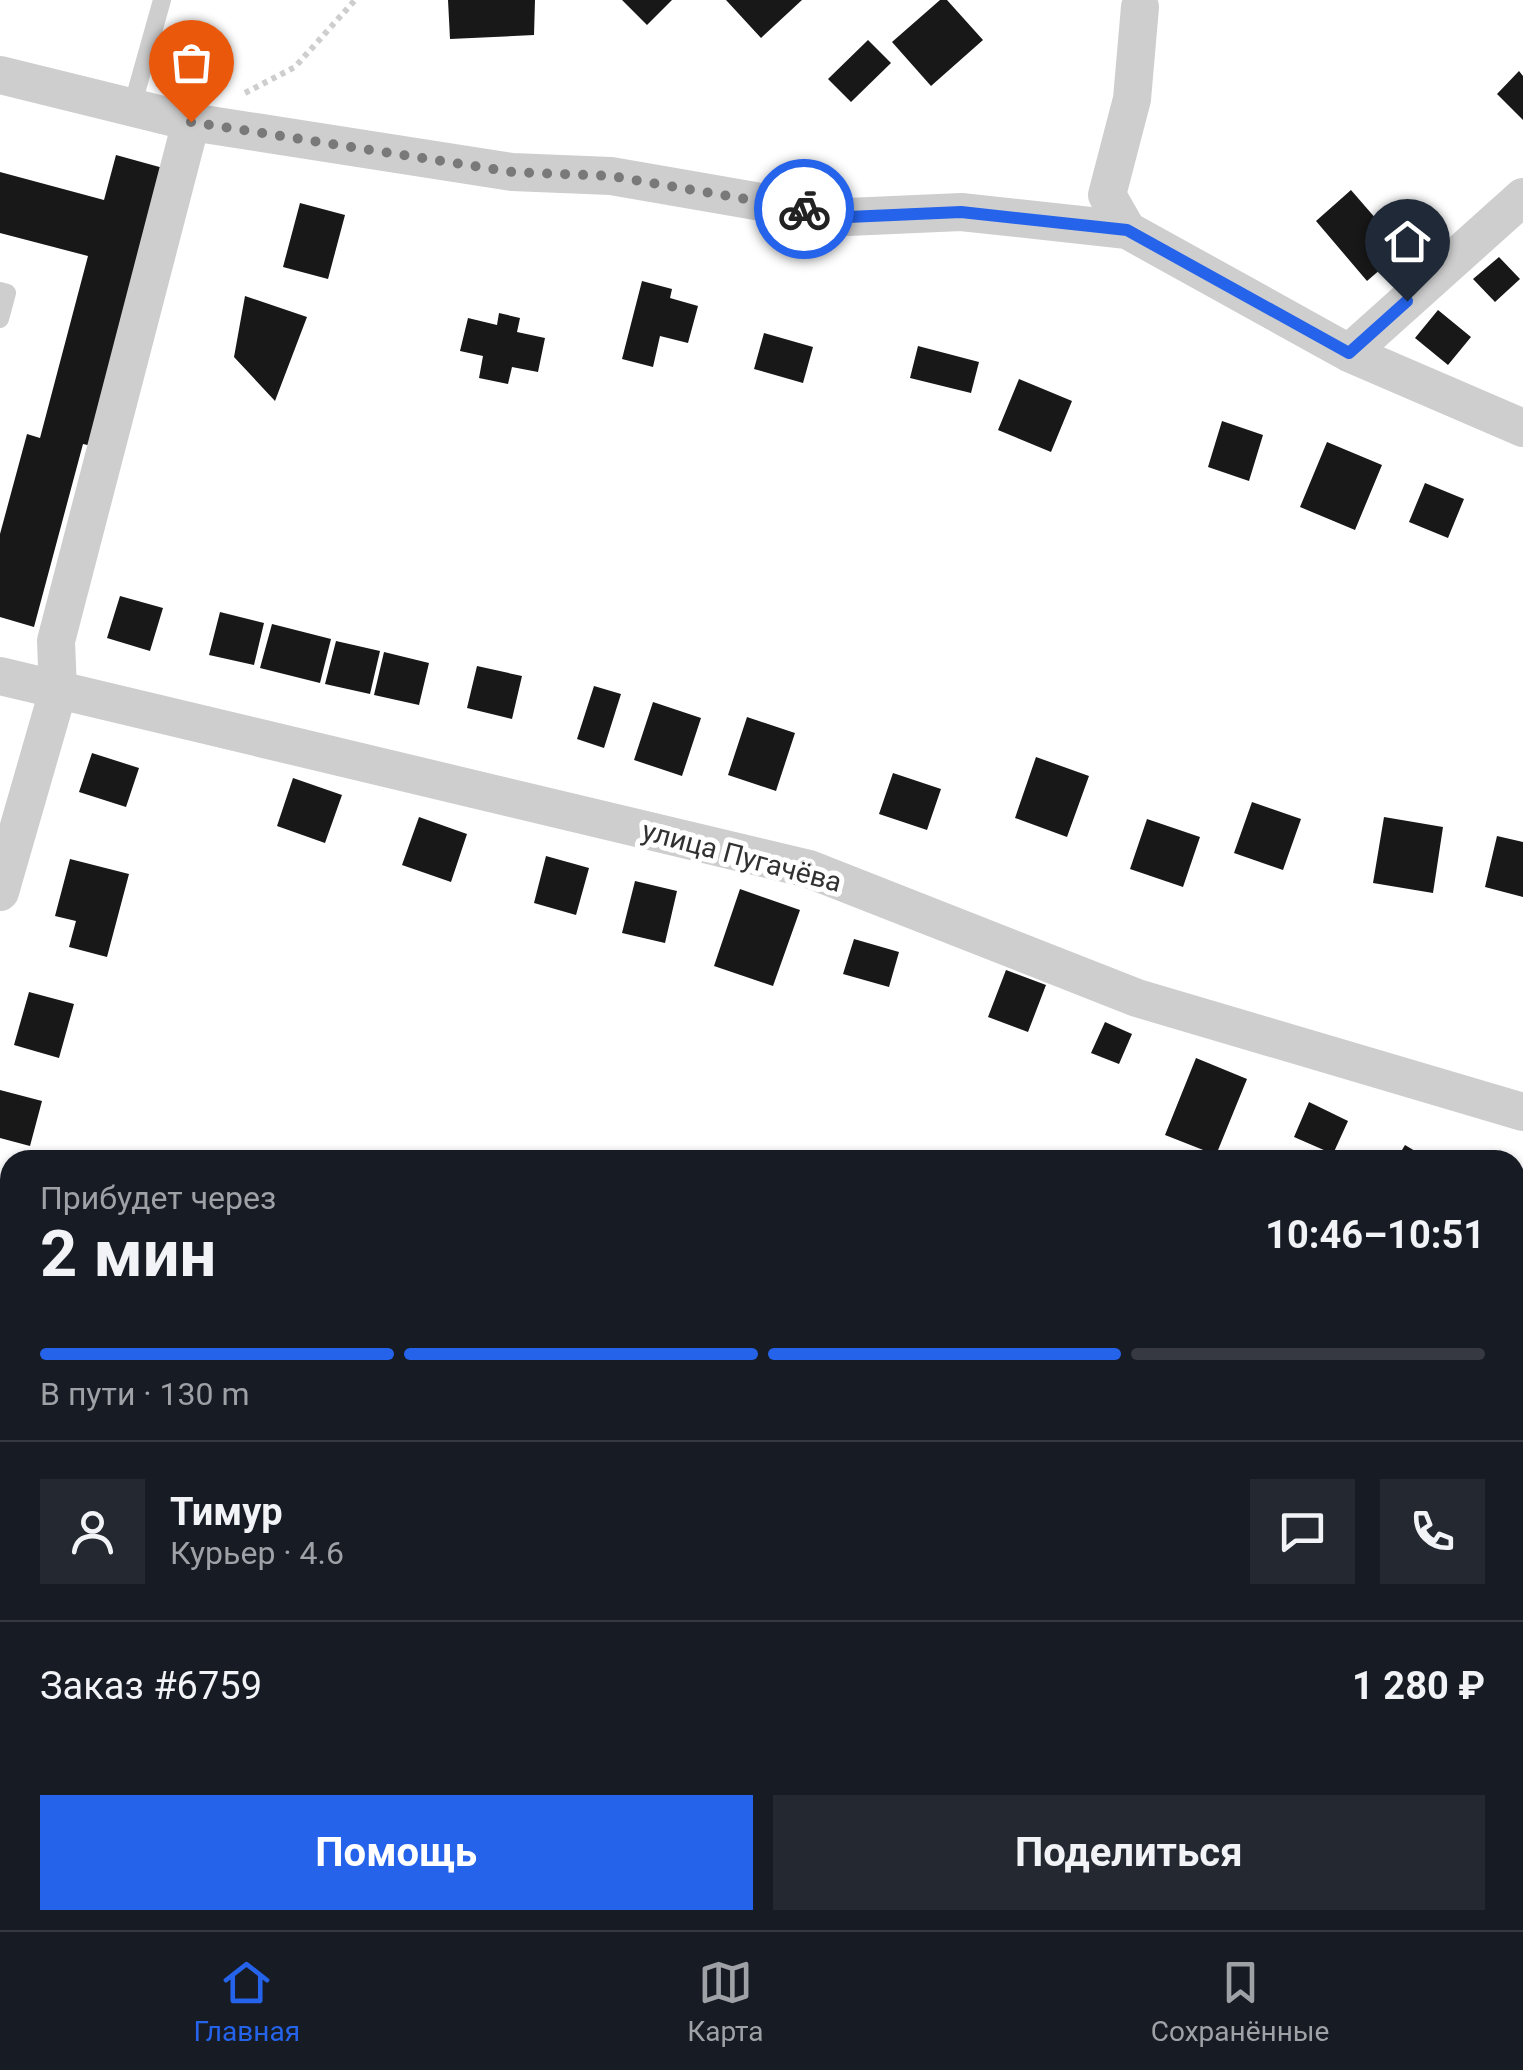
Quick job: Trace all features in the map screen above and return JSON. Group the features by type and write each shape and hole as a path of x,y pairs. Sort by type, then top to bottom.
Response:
{"street":[{"path":"1127,230 1107,196 1132,99 1139,2"},
{"path":"0,75 191,122 512,172 611,176 848,217 961,212 1127,230 1349,353 1523,428"},
{"path":"0,892 12,808 58,691 56,641 191,122"},
{"path":"1349,353 1523,197"},
{"name":"улица Пугачёва","path":"0,676 809,868 1137,998 1523,1112"}],"lane":[{"path":"132,108 162,0"},
{"path":"0,291 7,293 0,319"}],"path":[{"path":"243,94 295,67 355,0"}],"building":[{"path":"448,0 535,0 534,35 450,39"},
{"path":"622,0 672,0 647,25"},
{"path":"726,0 802,0 761,38"},
{"path":"940,0 947,0 983,40 931,86 892,42"},
{"path":"868,40 891,63 851,102 828,79"},
{"path":"1519,71 1523,76 1523,120 1497,94"},
{"path":"116,155 174,171 101,448 83,444 34,627 0,617 0,534 27,434 40,438 88,256 0,233 0,172 104,200"},
{"path":"1351,190 1403,250 1367,281 1316,221"},
{"path":"300,203 345,215 328,279 283,267"},
{"path":"1499,257 1520,279 1495,302 1473,279"},
{"path":"642,281 672,289 670,298 698,306 688,343 660,336 653,367 622,359"},
{"path":"245,296 307,317 275,401 234,357"},
{"path":"1438,310 1471,337 1448,365 1415,338"},
{"path":"499,313 520,318 517,332 545,338 538,372 512,367 508,384 479,378 483,356 460,351 468,318 497,325"},
{"path":"764,333 813,347 803,383 754,369"},
{"path":"918,346 979,362 971,393 910,378"},
{"path":"1019,379 1072,401 1051,452 998,430"},
{"path":"1222,421 1263,435 1249,481 1208,467"},
{"path":"1327,442 1382,465 1355,530 1300,507"},
{"path":"1425,483 1464,499 1448,538 1409,522"},
{"path":"120,596 163,608 150,651 107,638"},
{"path":"220,612 264,623 254,665 209,655"},
{"path":"272,624 331,639 320,683 260,668"},
{"path":"336,641 380,651 370,694 325,684"},
{"path":"384,652 429,663 419,705 374,695"},
{"path":"477,666 522,676 512,719 467,708"},
{"path":"594,686 621,694 604,748 577,739"},
{"path":"653,702 701,718 682,776 634,760"},
{"path":"747,717 795,733 776,791 728,775"},
{"path":"92,753 139,768 126,807 79,792"},
{"path":"1036,757 1089,776 1067,837 1015,818"},
{"path":"893,773 941,789 927,830 879,814"},
{"path":"293,778 342,795 325,843 277,826"},
{"path":"1252,802 1301,819 1283,870 1234,853"},
{"path":"419,817 467,834 451,882 402,865"},
{"path":"1384,817 1443,827 1433,893 1373,883"},
{"path":"1147,819 1200,837 1183,887 1130,869"},
{"path":"1497,836 1523,842 1523,897 1485,887"},
{"path":"546,856 589,868 576,915 534,903"},
{"path":"70,859 129,874 107,957 69,947 76,921 55,916"},
{"path":"635,881 677,891 665,943 622,933"},
{"path":"740,889 800,910 773,986 714,966"},
{"path":"854,939 899,952 889,987 843,974"},
{"path":"1006,970 1046,985 1028,1032 988,1017"},
{"path":"29,992 74,1004 59,1058 14,1045"},
{"path":"1105,1022 1132,1034 1119,1064 1091,1053"},
{"path":"1196,1058 1247,1079 1218,1150 1203,1150 1165,1135"},
{"path":"0,1090 42,1101 30,1146 0,1138"},
{"path":"1309,1102 1348,1121 1335,1150 1324,1150 1294,1137"}],"way so far":[{"path":"191,122 512,172 611,176 804,209"}],"route":[{"path":"804,209 848,217 961,212 1127,230 1349,353 1407,301"}]}
